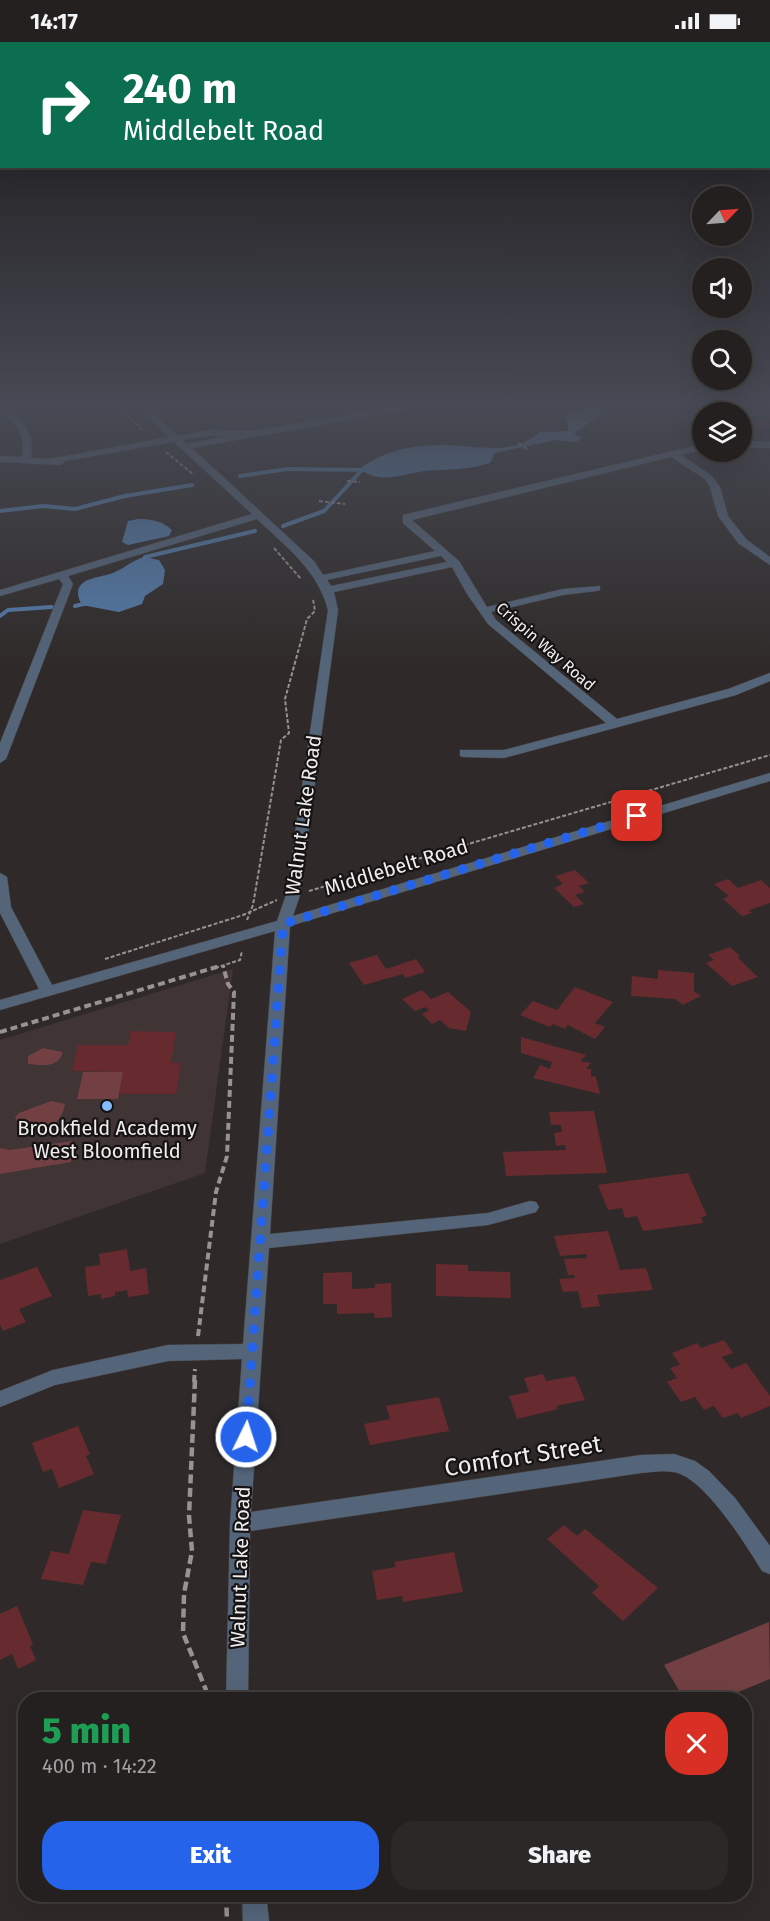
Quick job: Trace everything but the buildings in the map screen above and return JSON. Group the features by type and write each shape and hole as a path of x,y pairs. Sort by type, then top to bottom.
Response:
{"street":[{"path":"235,493 310,562 325,584"},
{"name":"Crispin Way Road","path":"503,493 410,514 407,521 455,563 483,611 614,723"},
{"path":"717,493 723,516 742,541 770,562"},
{"path":"0,593 260,515"},
{"path":"325,584 445,552"},
{"path":"325,584 455,563"},
{"path":"0,755 68,584 62,576"},
{"name":"Walnut Lake Road","path":"237,1692 240,1522 283,924 293,895 331,632 333,610 325,584"},
{"path":"483,611 563,592 596,588"},
{"path":"464,753 504,754 732,692 770,677"},
{"name":"Middlebelt Road","path":"0,1005 246,935 770,777"},
{"path":"0,877 4,907 48,991"},
{"path":"261,1242 489,1219 530,1207"},
{"path":"0,1399 53,1378 168,1353 251,1351"},
{"name":"Comfort Street","path":"240,1522 641,1464 676,1463 704,1479 728,1504 770,1564"},
{"path":"255,1902 256,1921"}],"path":[{"path":"319,501 345,504"},
{"path":"275,552 307,586"},
{"path":"0,1032 240,960 253,905 281,740 289,733 285,699 307,619 315,611 311,593"},
{"path":"98,962 243,915 250,910 293,895 770,755"},
{"path":"208,1692 206,1682 186,1642 183,1613 192,1551 189,1504 196,1353 216,1192 227,1156 234,992 228,984 224,965"},
{"path":"226,1902 227,1921"}],"shaded area":[{"name":"Brookfield Academy West Bloomfield","path":"233,969 205,1173 0,1244 0,1040"},
{"path":"43,1048 63,1052 53,1064 28,1064 28,1056"},
{"path":"83,1072 123,1072 118,1099 77,1099"},
{"path":"51,1101 65,1104 61,1116 53,1124 45,1128 30,1121 22,1124 17,1121 15,1117 19,1113"},
{"path":"72,1141 71,1162 0,1174 0,1148 10,1150"},
{"path":"769,1622 770,1679 738,1692 680,1692 664,1665"}],"water":[{"path":"138,519 156,521 172,530 169,536 128,545 122,542 128,521"},
{"path":"145,557 159,560 165,570 163,584 145,596 142,604 119,612 82,605 79,589 82,584 115,572"}],"waterway":[{"path":"0,511 43,506 75,509 145,493"},
{"path":"283,526 324,511 341,493"},
{"path":"143,561 145,557 255,531"},
{"path":"75,606 88,603"},
{"path":"0,616 8,610 52,607"}],"place":[{"name":"Brookfield Academy West Bloomfield","path":"107,1106"}],"route":[{"path":"246,1437 283,924 637,816"}]}
